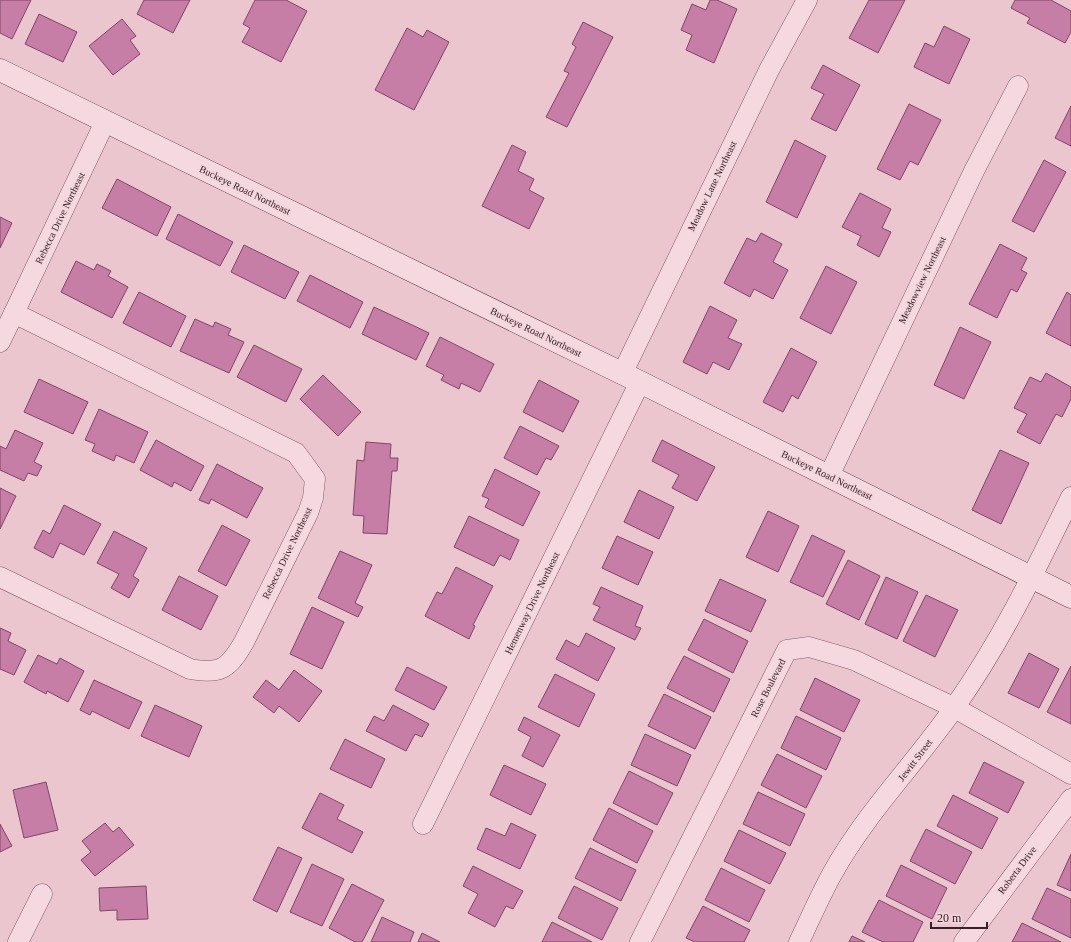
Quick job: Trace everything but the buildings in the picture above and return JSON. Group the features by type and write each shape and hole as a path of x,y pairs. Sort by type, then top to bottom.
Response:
{"street":[{"name":"Meadow Lane Northeast","path":"631,378 769,70 807,0"},
{"name":"Buckeye Road Northeast","path":"0,70 631,378 1071,597"},
{"name":"Meadowview Northeast","path":"829,476 974,171 1018,86"},
{"name":"Rebecca Drive Northeast","path":"0,342 105,122"},
{"name":"Rebecca Drive Northeast","path":"0,577 190,669 204,672 222,669 235,657 244,642 304,520 312,498 315,479 296,453 14,313"},
{"name":"Hemenway Drive Northeast","path":"424,824 631,378"},
{"name":"Jewitt Street","path":"799,942 832,874 849,848 954,708 985,659 1032,578 1071,497"},
{"name":"Rose Boulevard","path":"640,942 787,650 809,647 854,660 954,708 1071,774"},
{"name":"Roberta Drive","path":"964,942 1071,799"},
{"path":"18,942 42,894"}]}
